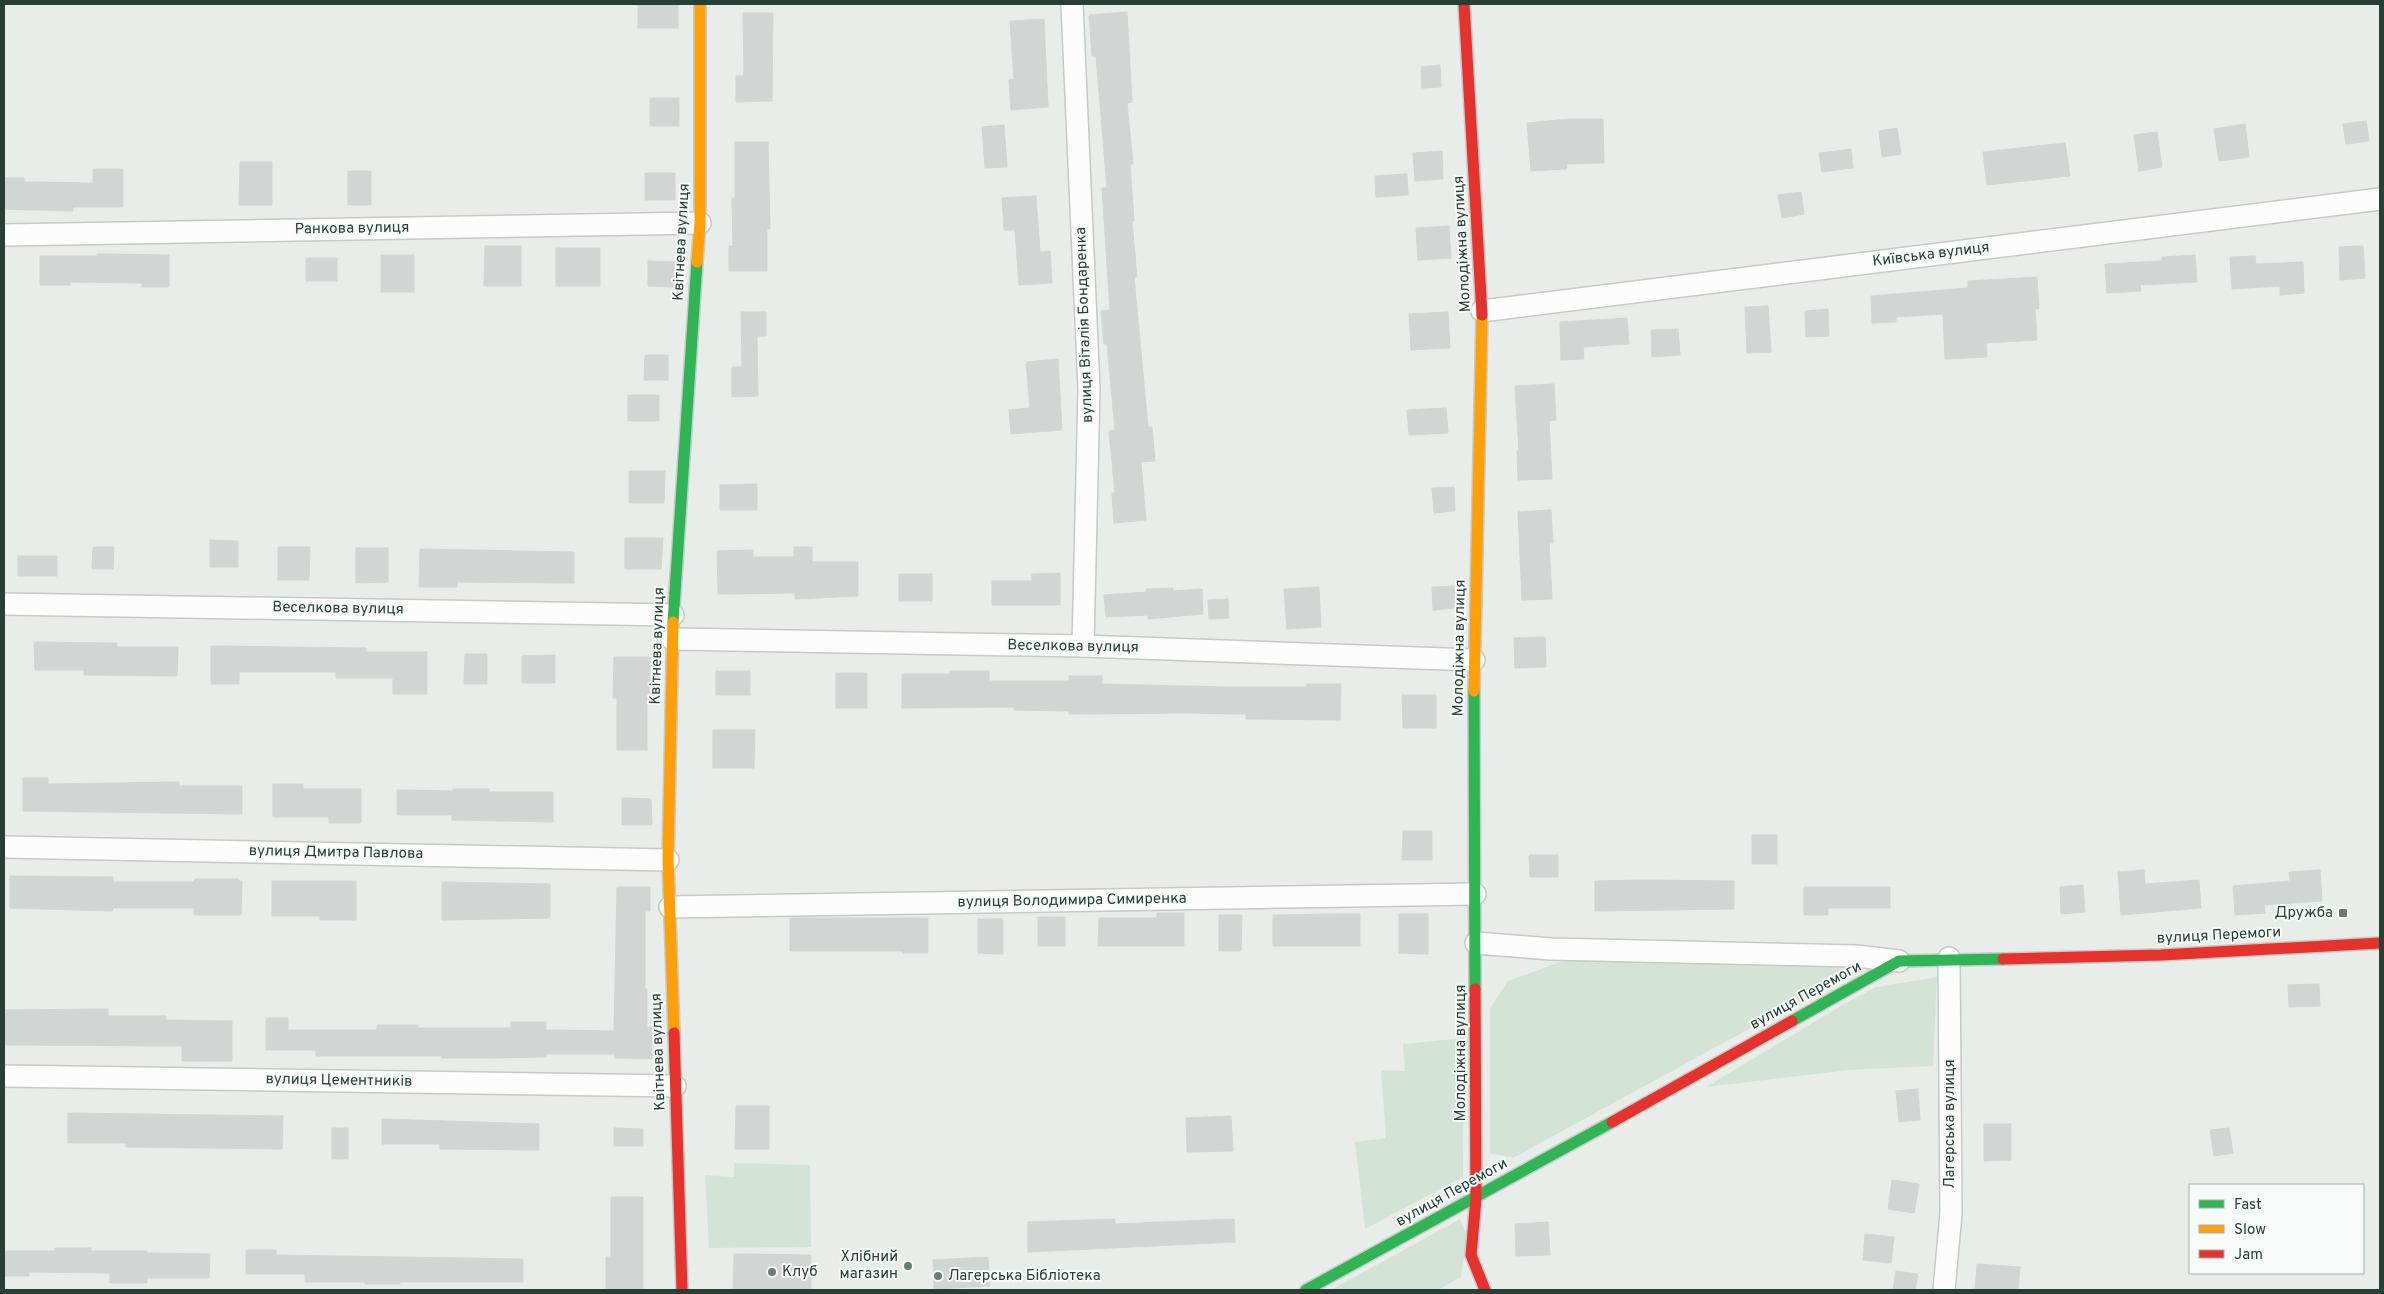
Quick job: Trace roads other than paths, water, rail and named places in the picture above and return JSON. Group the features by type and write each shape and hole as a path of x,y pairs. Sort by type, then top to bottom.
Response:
{"street":[{"name":"Квітнева вулиця","path":"682,1290 668,860 673,615 700,223 700,4"},
{"name":"вулиця Віталія Бондаренка","path":"1072,4 1089,390 1082,646"},
{"name":"Молодіжна вулиця","path":"1464,4 1482,311 1474,660 1476,1198 1471,1255 1485,1290"},
{"name":"Київська вулиця","path":"1482,311 2380,199"},
{"name":"Ранкова вулиця","path":"4,235 700,223"},
{"name":"Веселкова вулиця","path":"4,604 673,615"},
{"name":"Веселкова вулиця","path":"672,640 1082,646 1474,660"},
{"name":"вулиця Дмитра Павлова","path":"4,847 668,860"},
{"name":"вулиця Володимира Симиренка","path":"670,907 1475,894"},
{"path":"1476,943 1551,949 1856,956 1899,961"},
{"name":"вулиця Перемоги","path":"1306,1290 1476,1198 1899,961 1949,958 2026,959 2162,955 2380,943"},
{"name":"Лагерська вулиця","path":"1944,1290 1951,1213 1949,958"},
{"name":"вулиця Цементників","path":"4,1076 675,1086"}],"place":[{"name":"Дружба","path":"2343,913"},
{"name":"Хлібний магазин","path":"908,1266"},
{"name":"Клуб","path":"772,1272"},
{"name":"Лагерська Бібліотека","path":"938,1276"}]}
